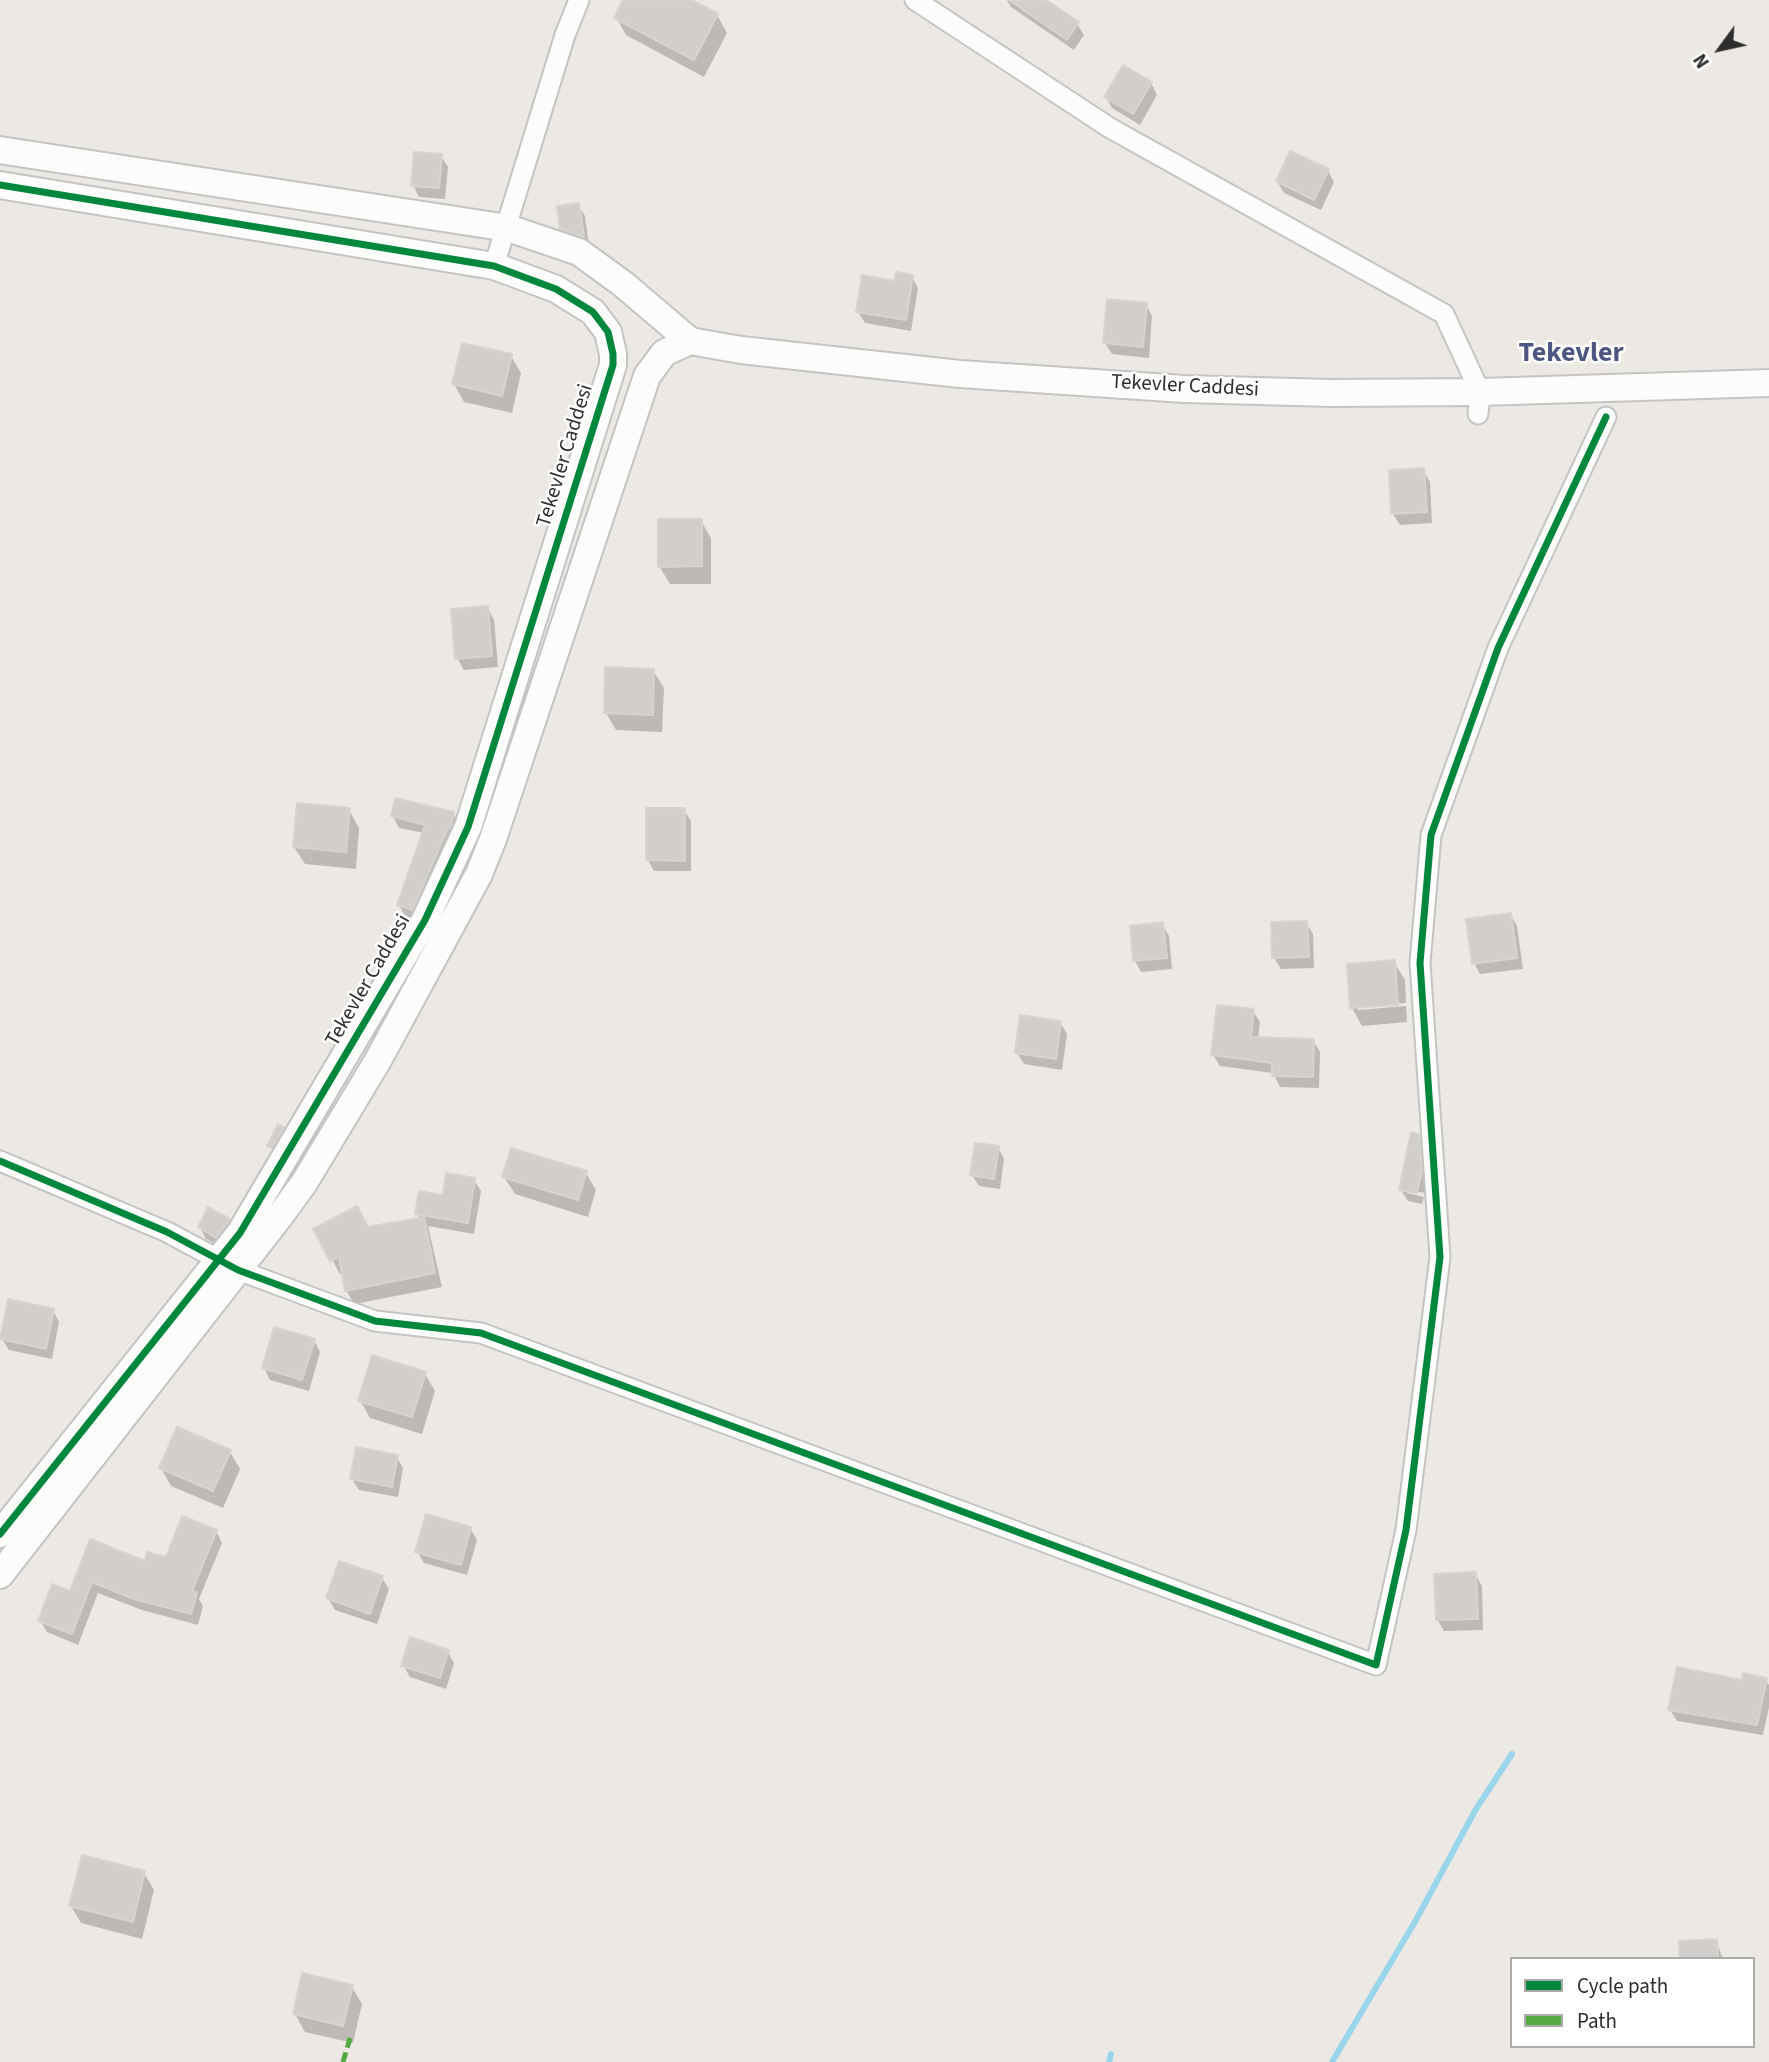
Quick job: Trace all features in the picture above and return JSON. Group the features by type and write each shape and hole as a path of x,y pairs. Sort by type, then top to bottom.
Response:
{"street":[{"path":"0,185 494,267 565,35 579,0"},
{"path":"915,0 1110,128 1444,314 1479,403"},
{"path":"0,150 508,228 579,252 623,284 690,341 664,354 648,376 479,874 377,1062 310,1172 229,1265 0,1574"},
{"name":"Tekevler Caddesi","path":"0,1534 229,1265 271,1185 425,920 467,827 613,365 608,332 593,312 556,289 494,267"},
{"name":"Tekevler Caddesi","path":"690,341 741,350 960,374 1184,389 1331,393 1479,403 1769,383"},
{"path":"0,1161 167,1232 229,1265 375,1321 481,1333 1376,1665 1406,1530 1440,1258 1420,963 1431,835 1498,648 1605,417"}],"building":[{"path":"623,0 692,0 718,14 694,60 614,18"},
{"path":"1009,0 1046,0 1079,22 1067,40"},
{"path":"1123,65 1152,82 1133,114 1104,97"},
{"path":"1290,151 1329,169 1314,200 1276,181"},
{"path":"414,152 442,154 439,188 411,186"},
{"path":"579,203 584,237 560,229 557,206"},
{"path":"896,272 913,275 906,320 856,312 862,275 894,281"},
{"path":"1107,299 1147,303 1143,347 1103,343"},
{"path":"462,343 512,354 502,396 452,384"},
{"path":"1424,468 1427,512 1391,514 1389,470"},
{"path":"658,519 702,519 702,566 658,567"},
{"path":"488,606 492,656 455,659 451,609"},
{"path":"605,667 654,669 653,715 604,713"},
{"path":"395,798 454,812 451,827 447,830 412,910 397,905 425,825 391,816"},
{"path":"297,803 350,808 346,852 293,847"},
{"path":"646,808 685,808 685,861 646,860"},
{"path":"1511,913 1517,958 1472,964 1466,919"},
{"path":"1307,921 1309,957 1272,958 1271,922"},
{"path":"1163,922 1167,958 1133,961 1130,926"},
{"path":"1395,960 1398,1005 1350,1008 1347,964"},
{"path":"1217,1005 1254,1009 1251,1037 1314,1039 1313,1077 1272,1076 1272,1063 1211,1055"},
{"path":"1020,1015 1061,1021 1056,1059 1015,1053"},
{"path":"278,1124 284,1127 272,1148 267,1146"},
{"path":"1411,1132 1419,1134 1422,1169 1417,1193 1399,1190"},
{"path":"975,1143 999,1146 994,1179 970,1175"},
{"path":"511,1148 587,1171 578,1200 502,1177"},
{"path":"446,1173 475,1178 468,1223 415,1214 419,1191 443,1195"},
{"path":"357,1206 368,1227 424,1217 435,1273 345,1291 339,1257 330,1261 313,1229"},
{"path":"208,1207 230,1219 216,1238 198,1227"},
{"path":"8,1299 54,1309 46,1349 0,1339"},
{"path":"274,1327 315,1339 302,1380 262,1368"},
{"path":"372,1355 426,1372 412,1417 358,1401"},
{"path":"177,1427 231,1450 213,1491 159,1468"},
{"path":"356,1447 398,1455 392,1487 350,1479"},
{"path":"426,1514 471,1527 461,1565 415,1552"},
{"path":"182,1516 217,1530 192,1591 197,1593 191,1614 134,1599 92,1582 72,1634 38,1621 52,1584 70,1591 90,1539 145,1561 147,1552 166,1557"},
{"path":"339,1561 383,1576 370,1614 326,1598"},
{"path":"1476,1572 1478,1619 1436,1620 1434,1574"},
{"path":"410,1637 449,1650 440,1678 401,1666"},
{"path":"1677,1667 1742,1680 1743,1673 1767,1678 1757,1725 1668,1710"},
{"path":"82,1855 145,1871 133,1922 69,1906"},
{"path":"1717,1939 1718,1957 1680,1957 1679,1941"},
{"path":"302,1973 353,1985 343,2026 293,2014"}],"waterway":[{"path":"1332,2062 1416,1920 1476,1809 1512,1754"},
{"path":"1109,2062 1111,2054"}],"marked path":[{"path":"343,2062 351,2035"}],"cycle path":[{"path":"0,185 494,266 556,289 593,312 608,332 613,354 613,365 468,827 425,920 240,1233 0,1534"},
{"path":"0,1161 167,1232 238,1270 375,1321 481,1333 1376,1665 1406,1530 1440,1257 1420,963 1431,835 1498,648 1606,417"}],"district":[{"name":"Tekevler","path":"1571,355"}]}
